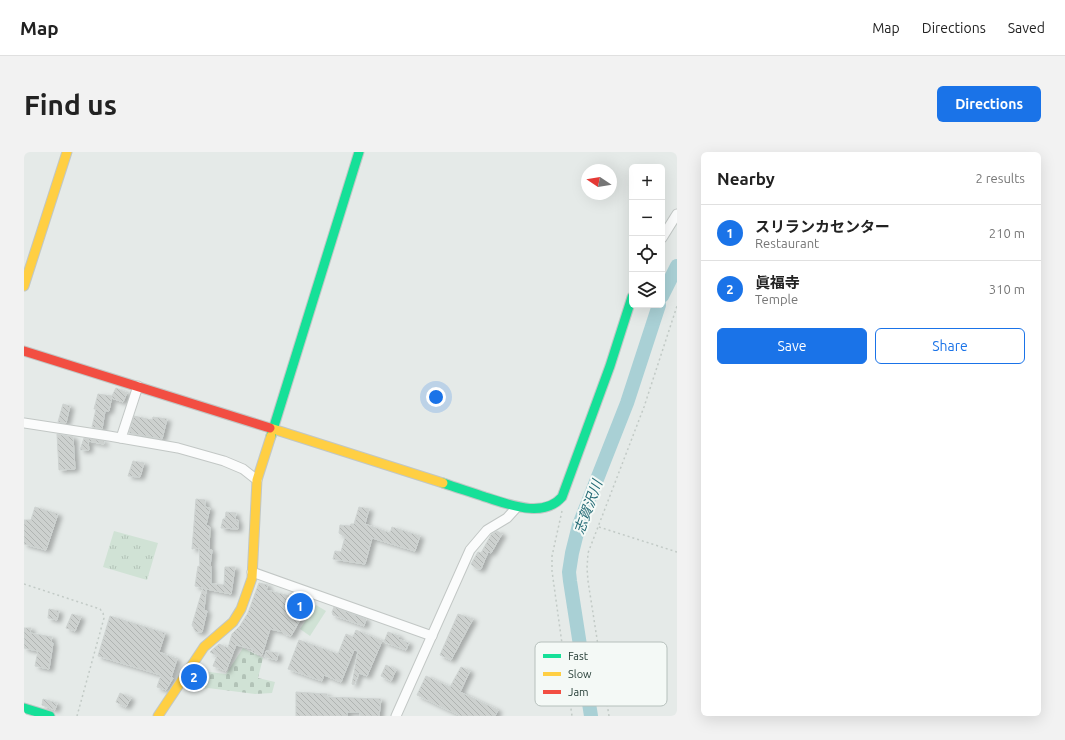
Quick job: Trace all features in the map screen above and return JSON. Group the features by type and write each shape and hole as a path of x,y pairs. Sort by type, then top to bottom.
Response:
{"street":[{"path":"24,286 67,152"},
{"path":"158,716 204,647 233,622 249,589 252,572 257,480 359,152"},
{"path":"663,236 677,214"},
{"path":"24,351 518,507 540,507 558,502 568,482 610,366 629,306"},
{"path":"121,438 138,386"},
{"path":"24,423 178,448 224,461 243,469 257,480"},
{"path":"396,716 470,550 487,530 507,518 518,507"},
{"path":"252,572 432,636"},
{"path":"24,708 34,714 50,716"}],"path":[{"path":"598,642 587,568 588,553 644,407 677,306"},
{"path":"558,502 562,509 561,521 552,556 552,570 562,642"},
{"path":"599,527 677,552"},
{"path":"24,584 100,609 103,613 104,618 77,716"},
{"path":"571,706 572,716"},
{"path":"608,706 609,716"}],"green space":[{"path":"114,531 158,543 147,580 103,567"},
{"path":"316,605 326,611 310,636 300,629"},
{"path":"243,648 263,658 258,678 275,682 272,693 255,694 201,688 202,684 205,684 209,672 226,674"}],"building":[{"path":"116,388 127,393 123,402 111,398"},
{"path":"98,394 112,396 109,411 105,411 102,429 92,427 96,409 94,409"},
{"path":"63,404 70,406 66,423 58,422"},
{"path":"134,416 152,420 153,417 167,419 162,439 129,433"},
{"path":"57,434 73,437 75,469 59,470"},
{"path":"84,438 104,441 104,444 88,441 89,450 80,450"},
{"path":"133,461 144,463 140,477 128,476"},
{"path":"196,499 205,500 205,507 210,508 206,525 210,527 209,550 212,550 210,566 211,584 224,585 225,567 235,567 231,594 206,589 204,610 207,611 202,632 196,632 192,625 203,588 195,586 198,566 200,567 199,548 192,549"},
{"path":"35,507 58,514 46,550 24,544 24,520 31,520"},
{"path":"359,507 369,509 365,524 390,533 392,527 420,536 415,551 372,538 365,564 333,559 335,551 341,552 345,537 339,533 340,525 350,526 351,524 354,524"},
{"path":"226,512 236,513 235,520 238,520 238,529 221,528"},
{"path":"497,531 502,534 491,553 488,552 481,569 477,569 471,564 478,552 481,553 491,535"},
{"path":"259,583 268,585 266,590 290,596 291,593 307,598 300,620 291,636 284,634 284,632 270,629 262,655 252,652 253,649 236,645 226,671 213,666 217,656 210,652 219,644 228,648 232,634 240,626 248,613"},
{"path":"334,607 366,619 364,626 333,615 332,612"},
{"path":"49,609 59,611 57,620 48,618"},
{"path":"72,614 81,617 75,631 66,628"},
{"path":"458,614 473,619 451,660 440,655"},
{"path":"110,616 165,633 159,652 177,659 171,678 173,678 166,690 157,687 161,675 98,656"},
{"path":"24,628 31,628 30,633 52,637 51,642 53,643 49,669 35,666 38,651 24,648"},
{"path":"356,630 382,641 367,676 359,673 354,685 352,684 358,651 354,650 341,682 324,675 322,681 288,669 299,640 338,654 346,634 353,637"},
{"path":"388,632 399,636 398,639 409,643 406,650 384,642"},
{"path":"266,651 278,653 277,660 265,657"},
{"path":"386,665 396,670 391,681 381,676"},
{"path":"461,667 470,671 460,692 498,710 495,716 461,716 417,695 426,676 450,687"},
{"path":"296,692 327,694 327,697 381,699 379,716 360,716 360,712 347,712 347,716 296,716"},
{"path":"120,693 131,698 126,707 116,702"},
{"path":"43,699 57,703 55,710 42,705"}],"waterway":[{"name":"志賀沢川","path":"665,290 677,266"},
{"name":"志賀沢川","path":"579,642 569,572 572,553 579,525 627,403 658,308"},
{"name":"志賀沢川","path":"589,706 591,716"}],"traffic: fast":[{"path":"271,436 359,152"},
{"path":"443,483 504,503 525,508 535,509 545,507 554,504 562,497 610,366 629,306"},
{"path":"24,708 50,716"}],"traffic: slow":[{"path":"24,286 67,152"},
{"path":"270,428 443,483"},
{"path":"158,716 204,647 233,622 241,609 252,578 257,480 271,436"}],"traffic: jam":[{"path":"24,351 270,428"}],"place":[{"name":"スリランカセンター","path":"300,606"},
{"name":"眞福寺","path":"194,677"}]}
